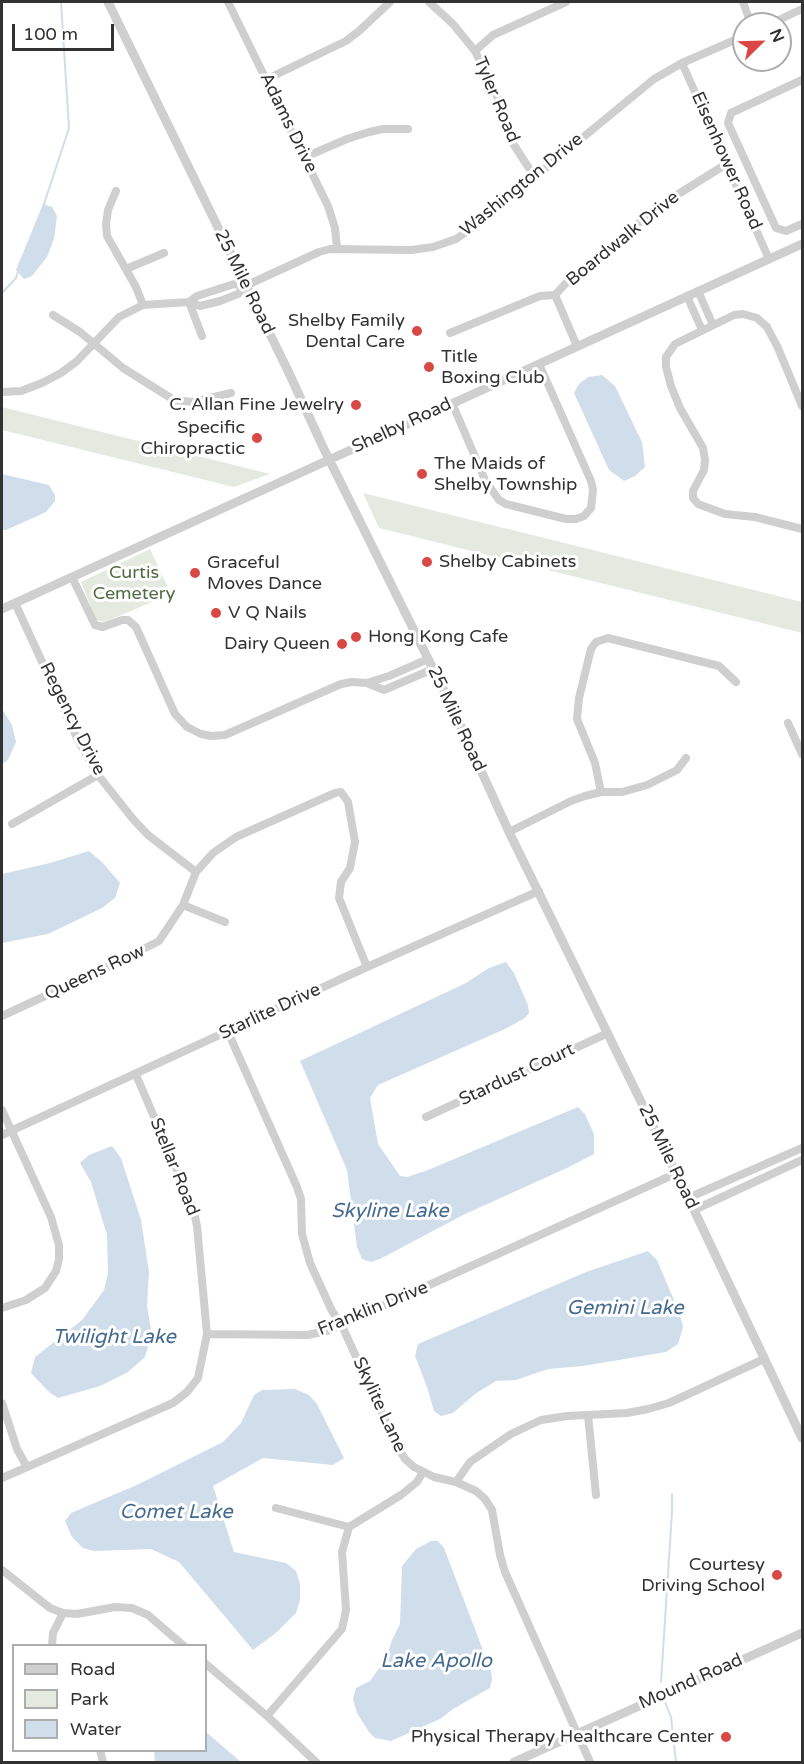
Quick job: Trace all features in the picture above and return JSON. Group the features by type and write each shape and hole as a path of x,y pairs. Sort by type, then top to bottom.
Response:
{"street":[{"name":"25 Mile Road","path":"108,2 453,709 509,832 694,1210 802,1438"},
{"name":"Adams Drive","path":"228,2 328,206 335,228 337,248"},
{"path":"267,79 346,41 389,2"},
{"name":"Tyler Road","path":"429,2 453,24 475,51 496,96 512,142 534,176"},
{"path":"475,51 493,35 566,2"},
{"name":"Washington Drive","path":"143,305 189,302 200,306 220,301 238,294 245,286 319,252 337,248 411,250 445,243 475,226 654,79 682,63 732,41"},
{"name":"Eisenhower Road","path":"682,63 769,259"},
{"path":"802,80 732,113 728,123 776,228 786,231 802,224"},
{"path":"305,157 369,132 408,129"},
{"name":"Boardwalk Drive","path":"450,333 540,296 555,295 567,282 640,222 680,193 728,163"},
{"path":"2,392 21,391 61,373 77,361 119,317 143,305 136,286 107,236 108,210 116,191"},
{"name":"Shelby Road","path":"2,609 802,244"},
{"path":"126,269 164,253"},
{"path":"698,291 713,325"},
{"path":"555,295 577,346"},
{"path":"687,296 702,330"},
{"path":"189,302 202,336"},
{"path":"802,406 778,348 767,327 758,318 743,314 735,315 675,344 666,357 670,386 703,448 705,460 700,479 693,491 693,498 698,504 725,514 755,517 802,529"},
{"path":"54,315 123,368 174,400 193,402 231,393"},
{"path":"452,403 489,487 499,500 526,510 566,519 584,516 591,508 593,490 591,481 539,364"},
{"path":"72,577 95,625 103,627 128,620 136,627 176,714 187,727 201,734 225,735 341,684 367,683 384,690 433,669"},
{"name":"Regency Drive","path":"15,603 78,740 98,775 148,835 196,872"},
{"path":"601,792 595,762 577,719 579,698 591,649 596,642 608,638 719,666 736,682"},
{"path":"367,683 428,659"},
{"path":"788,723 802,754"},
{"path":"509,832 571,801 601,792 622,792 647,785 677,771 686,758"},
{"path":"12,824 98,775"},
{"name":"Queens Row","path":"2,1016 147,949 159,941 183,905 196,872 213,853 236,837 335,792 341,792 348,802 355,842 353,859 341,882 339,898 368,967"},
{"name":"Starlite Drive","path":"2,1135 539,891"},
{"path":"183,905 225,922"},
{"name":"Skylite Lane","path":"228,1032 301,1198 302,1234 305,1248 332,1311 342,1326 397,1446 405,1459 423,1472 476,1491 492,1510 500,1555 506,1572 590,1762"},
{"name":"Stardust Court","path":"426,1117 608,1033"},
{"name":"Stellar Road","path":"136,1075 193,1207 197,1226 207,1334"},
{"path":"2,1110 56,1231 59,1245 59,1259 51,1281 45,1288 26,1300 2,1308"},
{"path":"688,1198 802,1149"},
{"path":"694,1210 802,1160"},
{"name":"Franklin Drive","path":"207,1334 307,1335 342,1326 675,1173"},
{"path":"713,1188 717,1199"},
{"path":"2,1478 172,1402 187,1392 198,1378 207,1334"},
{"path":"456,1482 470,1462 511,1434 541,1420 627,1413 669,1403 764,1359"},
{"path":"2,1402 17,1449 27,1467"},
{"path":"588,1415 596,1495"},
{"path":"267,1716 342,1629 346,1610 342,1552 349,1527 401,1495 417,1482 423,1472"},
{"path":"276,1508 349,1527"},
{"path":"2,1570 41,1601 63,1613 77,1614 116,1607 132,1608 148,1615 182,1644"},
{"path":"52,1644 53,1633 63,1613"},
{"name":"Mound Road","path":"514,1762 802,1633"},
{"path":"207,1665 316,1762"}],"green space":[{"path":"2,407 270,474 234,487 2,430"},
{"path":"363,493 802,602 802,633 379,528"},
{"name":"Curtis Cemetery","path":"150,549 171,594 105,622 96,620 81,582"}],"water":[{"path":"43,204 52,207 57,216 54,239 47,257 32,276 24,279 16,270"},
{"path":"602,375 615,386 642,442 645,467 635,476 624,481 609,470 574,393 579,384 588,377"},
{"path":"2,474 49,485 55,495 55,501 46,512 2,530"},
{"path":"2,709 12,725 16,742 8,760 2,764"},
{"path":"89,851 120,883 115,898 102,908 48,934 2,943 2,874"},
{"name":"Skyline Lake","path":"506,962 514,973 528,1005 529,1013 525,1018 505,1029 378,1085 370,1098 378,1144 400,1176 407,1177 578,1107 585,1114 594,1134 594,1154 463,1215 380,1259 371,1262 362,1259 357,1247 347,1170 300,1061 466,983 489,968"},
{"name":"Twilight Lake","path":"112,1146 121,1158 141,1220 149,1272 147,1306 152,1335 145,1357 128,1372 100,1386 58,1398 31,1373 35,1357 82,1320 104,1290 108,1273 107,1235 91,1182 80,1163 89,1155"},
{"name":"Gemini Lake","path":"648,1251 657,1260 679,1312 683,1327 678,1344 666,1352 583,1366 548,1369 516,1380 496,1381 475,1394 453,1413 441,1416 434,1411 415,1356 418,1344 586,1272"},
{"name":"Comet Lake","path":"295,1389 309,1395 317,1404 344,1458 333,1465 263,1458 213,1486 234,1552 286,1563 296,1571 300,1584 300,1600 296,1613 277,1632 253,1650 179,1562 151,1549 94,1551 83,1548 72,1537 65,1521 71,1513 139,1484 223,1442 241,1423 254,1395 262,1390"},
{"name":"Lake Apollo","path":"431,1541 438,1541 444,1548 491,1671 490,1688 440,1719 391,1741 375,1738 357,1713 353,1699 356,1688 370,1681 387,1657 400,1624 402,1566 416,1549"},
{"path":"207,1733 241,1762 155,1762 154,1752 207,1752"}],"waterway":[{"path":"43,207 69,128 61,2"},
{"path":"2,293 16,278 18,271"},
{"path":"661,1682 672,1494"},
{"path":"665,1702 671,1717 676,1762"}],"place":[{"name":"Shelby Family Dental Care","path":"417,331"},
{"name":"Title Boxing Club","path":"429,367"},
{"name":"C. Allan Fine Jewelry","path":"356,405"},
{"name":"Specific Chiropractic","path":"257,438"},
{"name":"The Maids of Shelby Township","path":"422,474"},
{"name":"Shelby Cabinets","path":"427,562"},
{"name":"Graceful Moves Dance","path":"195,573"},
{"name":"V Q Nails","path":"216,613"},
{"name":"Hong Kong Cafe","path":"356,637"},
{"name":"Dairy Queen","path":"342,644"},
{"name":"Courtesy Driving School","path":"777,1575"},
{"name":"Physical Therapy Healthcare Center","path":"726,1737"}]}
